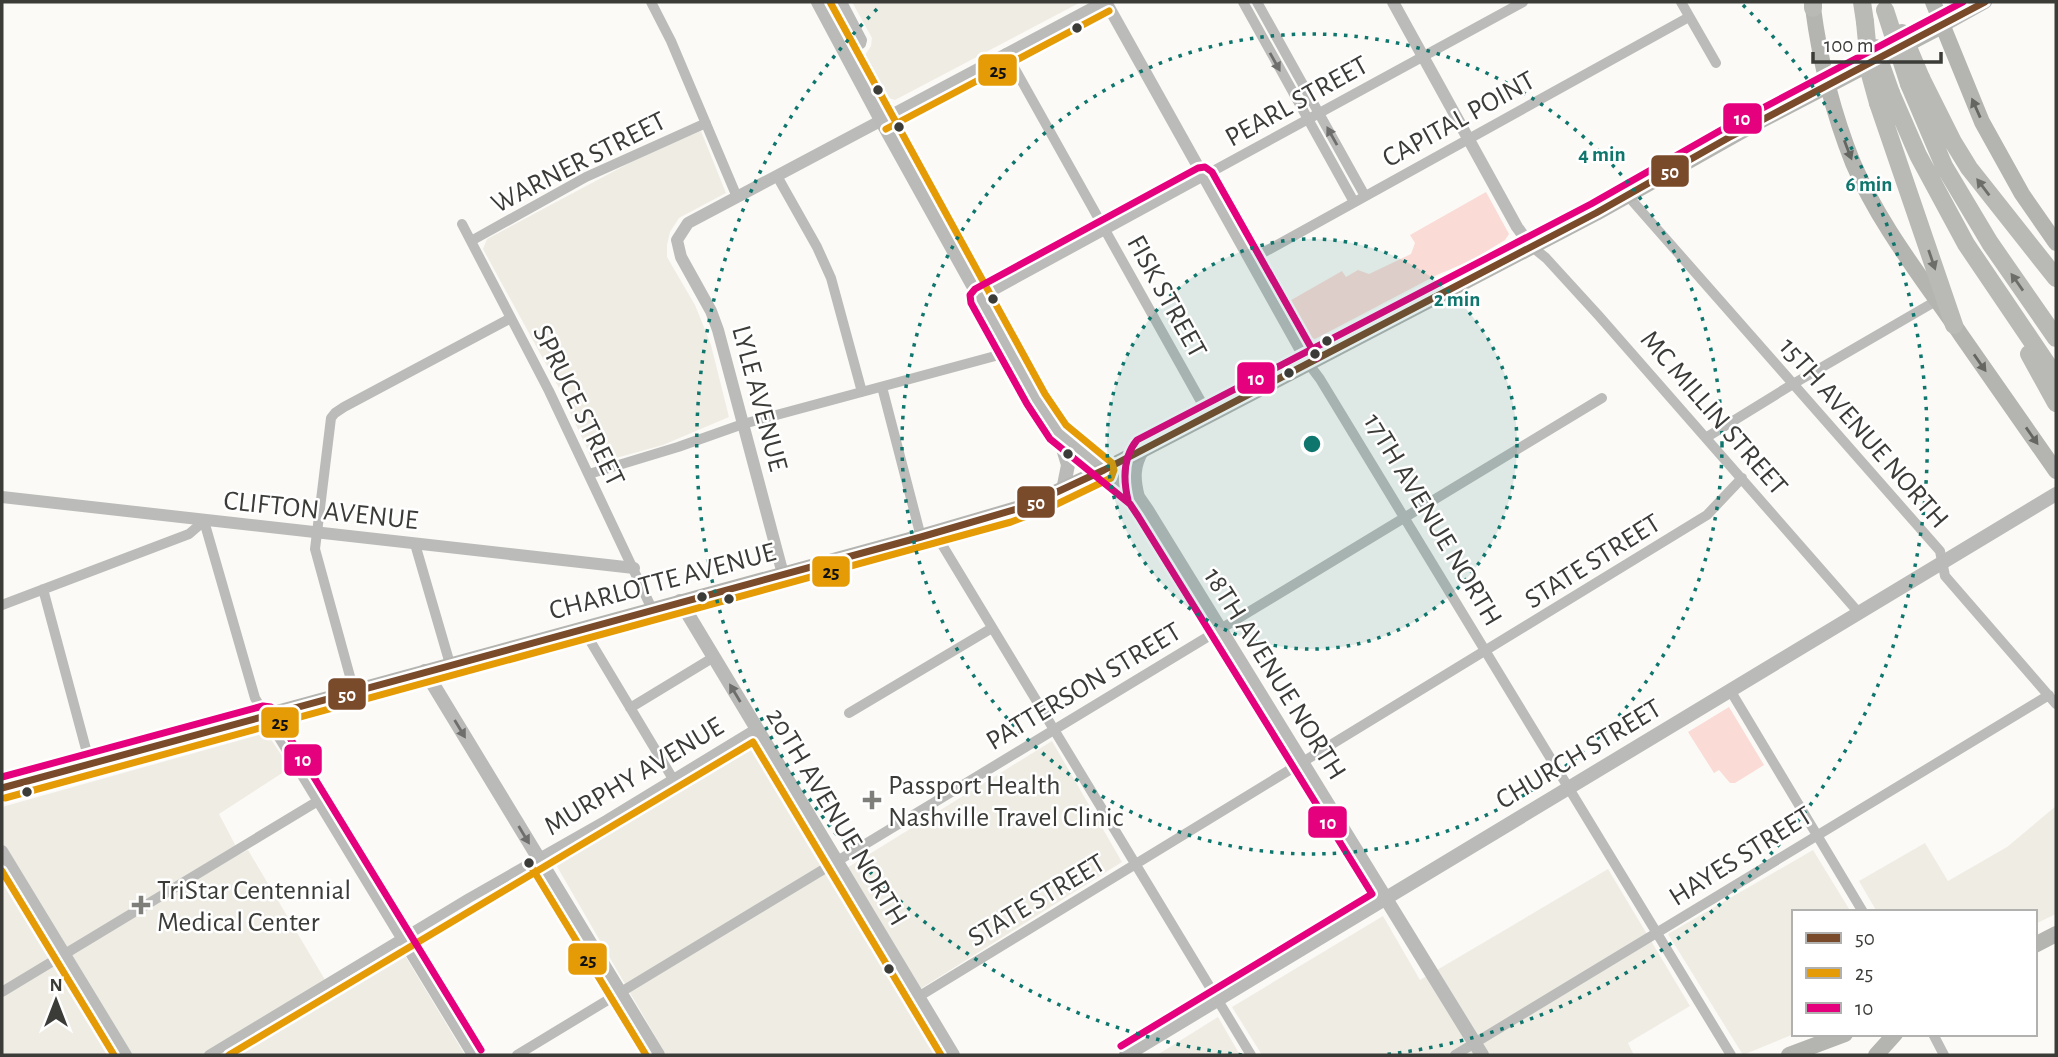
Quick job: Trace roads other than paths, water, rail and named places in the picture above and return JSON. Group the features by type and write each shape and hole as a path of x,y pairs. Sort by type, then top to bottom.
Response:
{"highway":[{"path":"1862,2 1870,74 1966,244 2056,377"},
{"path":"1884,6 1902,33 1944,166 1990,243 2056,338"},
{"path":"1915,81 1969,168 2056,278"},
{"path":"1885,98 1954,325"},
{"path":"2035,308 2056,331"},
{"path":"2009,309 2022,343 2056,403"}],"main road":[{"path":"818,2 1036,399 1058,432 1068,465 1063,490"},
{"path":"1933,2 1982,122 2022,194 2053,232"},
{"path":"1942,26 1985,2"},
{"path":"1813,4 1821,62 1854,165 1891,233 2056,471"},
{"name":"CHARLOTTE AVENUE","path":"2,788 1009,512 1104,470 1628,196 1828,85 1942,26"},
{"name":"18TH AVENUE NORTH","path":"1058,432 1138,497 1478,1049"},
{"path":"1138,497 1134,482 1136,460 1143,449"},
{"name":"CHURCH STREET","path":"1126,1055 2056,494"},
{"name":"20TH AVENUE NORTH","path":"680,601 953,1055"},
{"path":"425,671 658,1055"},
{"path":"2037,944 2056,934"},
{"path":"1789,1055 1840,1036"},
{"path":"1877,1055 1893,1036"}],"street":[{"path":"651,2 671,41 737,197 1105,2"},
{"path":"842,2 862,40 861,44 845,53"},
{"name":"17TH AVENUE NORTH","path":"1105,2 1308,363 1731,1055"},
{"path":"1243,2 1354,202"},
{"path":"1257,2 1365,196"},
{"path":"1393,2 1521,234 1531,246"},
{"name":"PEARL STREET","path":"980,298 1523,2"},
{"path":"1681,2 1716,63"},
{"name":"CAPITAL POINT","path":"1250,260 1689,17"},
{"name":"FISK STREET","path":"1006,53 1208,414"},
{"name":"WARNER STREET","path":"471,241 586,177 706,122"},
{"path":"777,176 817,247 831,278 862,392"},
{"name":"15TH AVENUE NORTH","path":"1628,196 1940,551 1945,576 2056,704"},
{"name":"LYLE AVENUE","path":"737,197 688,223 677,240 681,257 711,311 783,574"},
{"name":"SPRUCE STREET","path":"462,224 550,391 652,609"},
{"name":"MC MILLIN STREET","path":"1531,246 1546,258 1707,437 1859,613"},
{"path":"1707,437 1936,301"},
{"path":"354,691 316,552 330,424 335,413 511,318"},
{"path":"589,474 743,424 1010,352"},
{"path":"882,387 928,535 992,628 1251,1055"},
{"name":"PATTERSON STREET","path":"517,1055 1602,398"},
{"name":"STATE STREET","path":"918,997 1707,515 1742,478"},
{"name":"CLIFTON AVENUE","path":"2,497 634,568"},
{"path":"2,605 189,534 204,521 255,698 472,1055"},
{"path":"415,544 450,664"},
{"path":"43,589 90,764"},
{"path":"849,713 992,628"},
{"path":"583,629 673,779"},
{"path":"630,708 714,657"},
{"path":"1730,690 1862,910"},
{"name":"HAYES STREET","path":"1455,1055 1478,1049 1657,933 2049,695"},
{"name":"MURPHY AVENUE","path":"209,1055 757,728"},
{"path":"2,992 318,801"},
{"path":"2,851 126,1055"},
{"path":"1934,1036 1944,1055"}],"place":[{"name":"Passport Health Nashville Travel Clinic","path":"872,800"},
{"name":"TriStar Centennial Medical Center","path":"141,905"}]}
